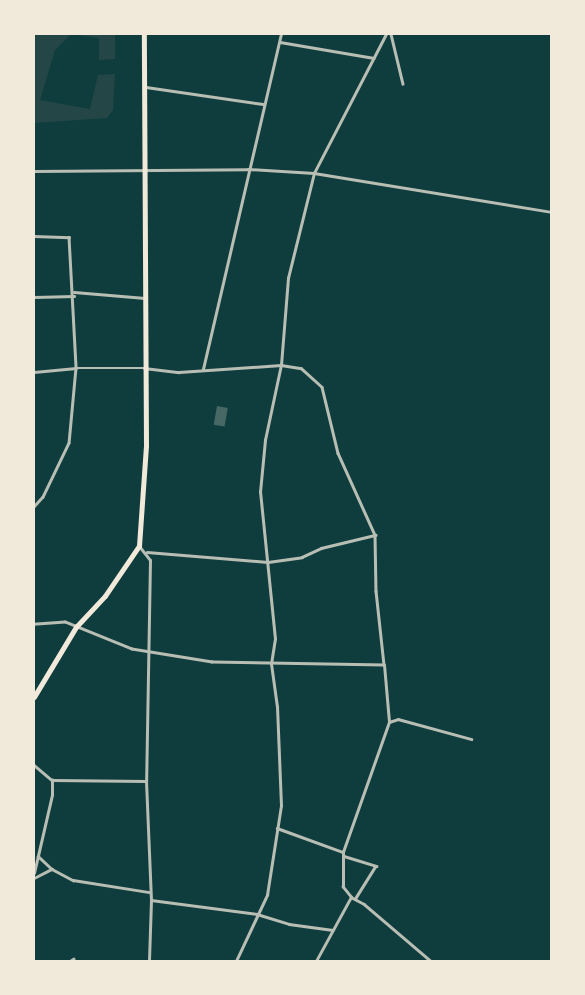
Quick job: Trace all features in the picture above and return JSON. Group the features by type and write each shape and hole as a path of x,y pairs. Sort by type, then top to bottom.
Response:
{"main road":[{"path":"34,697 76,628 105,596 139,546 146,446 144,169 146,87 144,34"}],"street":[{"path":"203,369 263,104 281,34"},
{"path":"236,961 267,895 281,806 278,717 271,664 275,639 260,492 266,440 281,366 288,278 314,174 386,34"},
{"path":"391,34 403,84"},
{"path":"280,42 374,58"},
{"path":"146,87 263,104"},
{"path":"34,171 248,169 314,174 551,211"},
{"path":"34,236 69,237 74,294 76,368 70,443 43,497 34,507"},
{"path":"34,297 74,294 145,298"},
{"path":"34,372 76,368 144,368 179,372 203,369 281,366 301,368 322,387 338,453 375,535 376,590 389,722 343,854 341,870 343,887 351,897 431,961"},
{"path":"139,546 147,552 268,562 302,557 321,548 375,535"},
{"path":"147,552 150,560 150,653 146,781 149,892 151,900 149,961"},
{"path":"34,624 65,622 76,628 150,653 212,662 384,665"},
{"path":"389,722 398,719 470,739"},
{"path":"34,765 52,780 146,781"},
{"path":"34,873 52,780"},
{"path":"277,828 376,866 355,899"},
{"path":"38,856 52,870 73,880 149,892"},
{"path":"34,878 52,870"},
{"path":"316,961 351,897"},
{"path":"151,900 257,914 289,924 333,930"}],"shaded area":[{"path":"34,34 71,34 55,50 40,100 90,109 98,75 115,74 113,110 107,118 34,123"},
{"path":"71,34 115,34 115,59 99,60 99,38"}],"building":[{"path":"217,406 228,408 225,427 214,425"}]}
